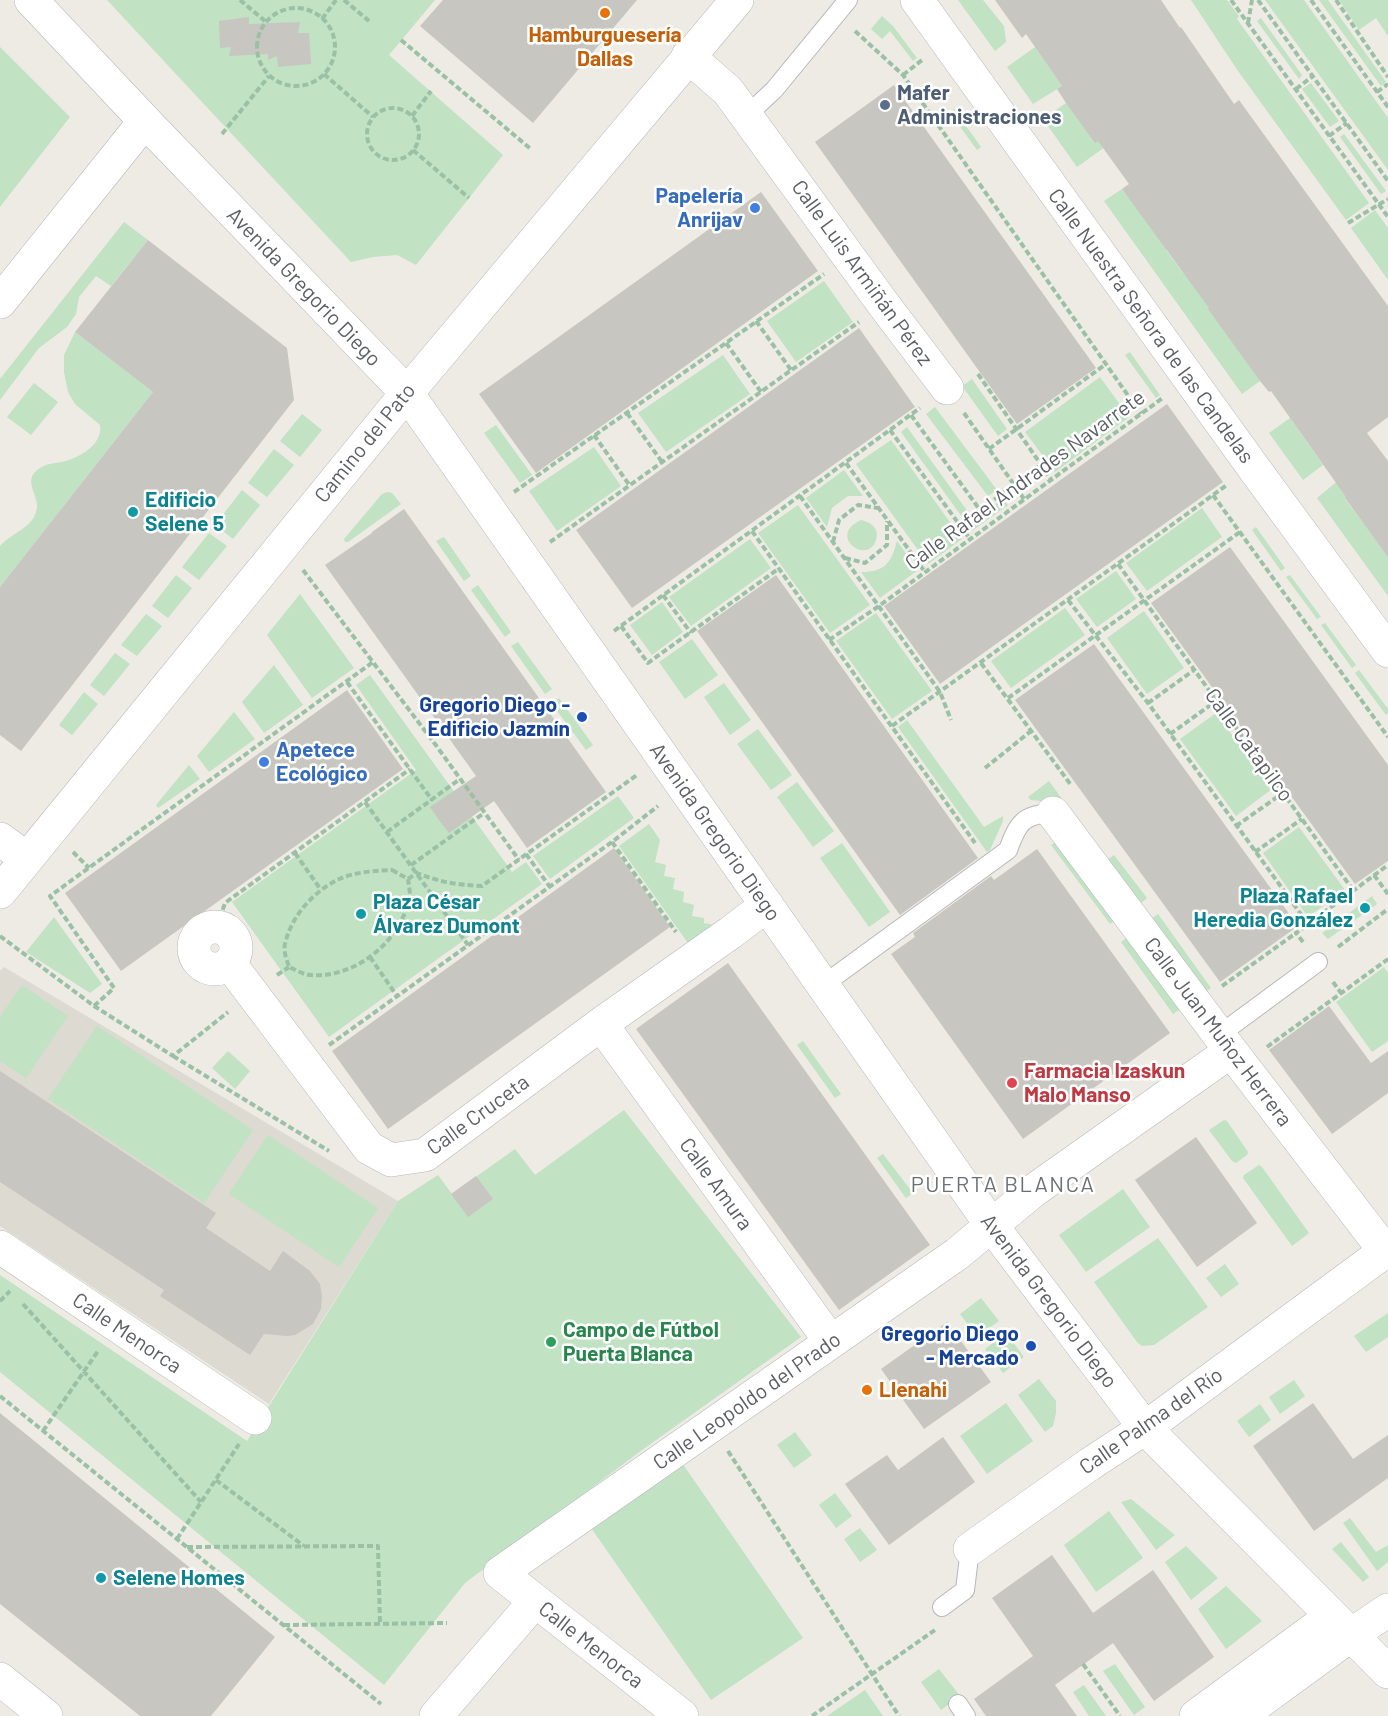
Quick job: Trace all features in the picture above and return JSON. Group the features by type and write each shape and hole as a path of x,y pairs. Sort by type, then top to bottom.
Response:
{"street":[{"name":"Avenida Gregorio Diego","path":"31,0 407,393 992,1226 1145,1428 1388,1672"},
{"name":"Camino del Pato","path":"0,892 283,543 737,0"},
{"name":"Calle Nuestra Señora de las Candelas","path":"917,0 1388,651"},
{"name":"Calle Luis Armiñán Pérez","path":"688,56 728,91 947,388"},
{"path":"0,302 145,121"},
{"name":"Calle Juan Muñoz Herrera","path":"1053,813 1231,1050 1386,1250"},
{"path":"0,839 27,858"},
{"name":"Calle Cruceta","path":"218,927 212,926 200,932 193,944 195,957 204,967 217,970 230,964 369,1148 391,1160 425,1155 601,1024 767,905"},
{"name":"Calle Amura","path":"601,1024 831,1342"},
{"path":"992,1226 1034,1191 1231,1050"},
{"name":"Calle Leopoldo del Prado","path":"500,1573 957,1254 992,1226"},
{"name":"Calle Menorca","path":"0,1247 255,1418"},
{"name":"Calle Palma del Río","path":"970,1549 1145,1428 1386,1250"},
{"name":"Calle Menorca","path":"500,1573 682,1716"},
{"path":"436,1716 535,1601"},
{"path":"1196,1716 1341,1626 1388,1610"},
{"path":"1240,1716 1341,1626"},
{"path":"0,1679 46,1716"}],"lane":[{"path":"746,116 774,90 842,7"},
{"path":"823,984 1008,850 1013,835 1023,820 1038,813 1053,813"},
{"path":"1231,1050 1318,962"},
{"name":"Calle Palma del Río","path":"942,1607 965,1590 970,1549"}],"path":[{"path":"240,0 265,21"},
{"path":"322,18 336,0"},
{"path":"344,0 369,21"},
{"path":"1231,0 1388,217"},
{"path":"1248,24 1252,0"},
{"path":"1258,0 1388,181"},
{"path":"1311,0 1388,107"},
{"path":"1336,0 1388,77"},
{"path":"842,7 903,75 1141,414"},
{"path":"292,8 304,8 322,18 333,35 335,49 332,63 324,74 312,82 296,86 282,84 269,76 257,56 260,31 265,21 276,12 292,8"},
{"path":"401,40 532,150"},
{"path":"324,74 373,117"},
{"path":"222,134 269,76"},
{"path":"1296,89 1313,76"},
{"path":"1377,92 1388,84"},
{"path":"412,116 431,91"},
{"path":"396,108 405,111 412,116 417,125 419,136 416,146 400,160 389,160 378,156 366,138 367,127 373,117 379,111 387,109 396,108"},
{"path":"1329,136 1347,123"},
{"path":"413,150 469,198"},
{"path":"1348,224 1388,199"},
{"path":"489,510 849,256"},
{"path":"525,560 884,305"},
{"path":"756,321 791,370"},
{"path":"726,343 761,392"},
{"path":"989,449 1106,364"},
{"path":"587,650 974,368 1051,479"},
{"name":"Calle Rafael Andrades Navarrete","path":"829,640 879,606 1189,379"},
{"name":"Calle Luis Armiñán Pérez","path":"947,388 1024,499"},
{"path":"627,412 662,462"},
{"path":"911,415 980,510 1041,465"},
{"path":"890,430 970,539"},
{"path":"594,435 630,486"},
{"path":"846,463 925,572"},
{"path":"892,726 1213,495 1388,736"},
{"path":"800,496 940,692 951,720"},
{"path":"833,543 838,520 858,505 878,508"},
{"path":"844,558 865,563 887,545 887,520"},
{"path":"752,531 990,863"},
{"path":"1008,698 1240,531"},
{"path":"283,543 519,860"},
{"name":"Calle Catapilco","path":"1118,564 1353,890"},
{"path":"621,626 648,663 778,569"},
{"path":"663,595 691,633"},
{"path":"1068,600 1148,703 1308,924 1388,865"},
{"path":"94,1006 114,988 50,896 373,662"},
{"path":"1148,703 1194,670"},
{"path":"347,682 432,800"},
{"path":"1170,734 1216,701"},
{"path":"985,768 1032,731"},
{"path":"417,873 433,880 452,884 482,886 662,757"},
{"path":"218,927 225,903 410,769"},
{"path":"387,832 460,778"},
{"path":"304,1062 550,887 684,787"},
{"path":"1236,826 1283,793"},
{"path":"365,802 468,945"},
{"path":"411,865 484,813"},
{"path":"1255,852 1302,819"},
{"path":"612,842 695,958"},
{"path":"295,853 321,891"},
{"path":"526,855 550,887"},
{"path":"289,967 284,946 295,918 312,897 338,879 367,871 392,870 408,879"},
{"path":"408,879 417,873"},
{"path":"1374,875 1388,894"},
{"path":"289,967 310,975 338,973 370,957 386,942 401,922 411,899 408,879"},
{"path":"1318,962 1388,909"},
{"path":"1197,1005 1296,933"},
{"path":"0,936 94,1006 330,1152"},
{"path":"370,957 397,996"},
{"path":"1231,1050 1388,959"},
{"path":"173,1056 252,993 289,967"},
{"path":"5,1285 201,1502"},
{"path":"0,1301 11,1290"},
{"path":"43,1431 115,1325"},
{"path":"0,1396 381,1704"},
{"path":"177,1539 255,1418"},
{"path":"711,1425 899,1716"},
{"path":"216,1480 304,1546"},
{"path":"187,1547 378,1546 380,1623"},
{"path":"284,1625 447,1623"},
{"path":"812,1716 940,1626"},
{"path":"1083,1664 1120,1716"}],"shaded area":[{"path":"4,967 398,1201 269,1404 0,1226 0,971"}],"green space":[{"path":"107,0 435,0 389,55 503,155 416,265 397,255 351,262"},
{"path":"958,0 983,0 1004,26 1006,42 995,51"},
{"path":"1191,0 1227,0 1239,16 1237,19 1369,203 1346,220 1238,71"},
{"path":"1265,0 1304,0 1388,118 1388,170"},
{"path":"1319,0 1328,0 1386,82 1381,86"},
{"path":"1339,0 1388,0 1388,36 1376,18 1359,30"},
{"path":"882,16 893,26 917,58 913,61 890,31 882,39 871,29"},
{"path":"1261,18 1302,75 1299,79 1257,21"},
{"path":"0,47 70,117 0,207"},
{"path":"1035,47 1062,86 1033,104 1007,67"},
{"path":"1311,83 1339,121 1330,127 1302,89"},
{"path":"1066,103 1105,147 1077,167 1043,119"},
{"path":"954,109 981,147 977,150 950,113"},
{"path":"1344,134 1386,191 1381,194 1340,137"},
{"path":"1122,189 1168,247 1166,250 1183,273 1185,272 1260,381 1242,394 1104,201"},
{"path":"1375,210 1388,228 1388,280 1351,228"},
{"path":"124,222 148,240 111,286 96,276 79,297 76,314 67,327 39,348 0,400 0,379"},
{"path":"824,281 853,322 796,362 767,321"},
{"path":"75,332 153,392 0,587 0,546 28,525 35,514 37,503 32,476 43,466 81,455 99,437 100,425 75,404 68,392 64,372 64,355"},
{"path":"1130,352 1160,395 1156,398 1125,355"},
{"path":"723,355 750,394 666,452 638,413"},
{"path":"1100,377 1129,417 1055,472 1025,432"},
{"path":"972,379 1007,429 998,436 962,386"},
{"path":"34,383 58,402 31,435 7,417"},
{"path":"935,407 997,490 988,496 926,414"},
{"path":"302,414 322,430 300,457 280,441"},
{"path":"1290,418 1323,465 1303,480 1269,433"},
{"path":"496,425 532,475 520,483 484,433"},
{"path":"907,427 973,519 1003,499 1008,505 972,531 901,432"},
{"path":"891,440 962,539 928,564 856,464"},
{"path":"594,447 621,486 557,531 529,491"},
{"path":"274,449 294,465 267,497 248,483"},
{"path":"844,470 863,496 848,496 832,508 827,527 806,498"},
{"path":"1340,479 1350,494 1345,499 1382,548 1388,547 1388,596 1317,498"},
{"path":"242,490 260,505 233,539 215,525"},
{"path":"392,493 401,504 345,542 344,539 382,494"},
{"path":"798,505 870,605 830,633 758,533"},
{"path":"1202,508 1222,537 1147,591 1126,563"},
{"path":"861,520 871,524 877,532 872,547 865,550 852,546 847,534 851,527"},
{"path":"1256,527 1285,568 1281,571 1252,530"},
{"path":"209,533 227,546 199,580 182,567"},
{"path":"444,537 471,576 464,581 436,541"},
{"path":"750,539 771,568 691,626 669,597"},
{"path":"897,541 918,570 880,598 861,572 869,572 886,565"},
{"path":"1116,571 1136,599 1097,627 1076,599"},
{"path":"176,575 192,588 168,618 152,606"},
{"path":"1290,575 1321,617 1317,619 1286,577"},
{"path":"478,585 511,632 505,637 471,590"},
{"path":"300,594 354,668 312,698 267,635"},
{"path":"662,602 683,632 652,655 630,625"},
{"path":"1065,608 1085,635 1011,688 991,661"},
{"path":"1144,611 1184,668 1147,694 1107,638"},
{"path":"876,613 932,691 892,719 836,641"},
{"path":"146,614 162,626 137,656 121,645"},
{"path":"1325,623 1356,665 1352,668 1321,625"},
{"path":"692,639 718,675 685,699 659,662"},
{"path":"518,642 552,689 545,694 511,646"},
{"path":"115,653 130,664 104,696 90,685"},
{"path":"274,665 303,705 264,733 242,702"},
{"path":"1359,670 1388,709 1386,715 1355,673"},
{"path":"370,675 512,872 526,862 542,884 329,1037 232,902 416,770 356,685"},
{"path":"724,683 751,720 730,735 704,697"},
{"path":"84,692 98,704 72,735 59,725"},
{"path":"559,698 593,745 586,750 552,704"},
{"path":"234,712 255,739 209,772 197,756"},
{"path":"1216,713 1272,789 1236,816 1180,739"},
{"path":"907,720 984,827 1003,816 1003,821 987,852 898,727"},
{"path":"758,729 792,775 771,790 737,744"},
{"path":"189,765 200,779 158,808 156,805"},
{"path":"1049,781 1073,814 1060,803 1031,800 1028,797"},
{"path":"797,782 834,831 813,847 777,797"},
{"path":"618,796 634,818 550,879 533,856"},
{"path":"649,824 660,840 655,862 666,865 664,876 675,878 673,889 684,892 683,902 694,905 692,916 704,918 704,923 715,925 690,946 619,846"},
{"path":"1299,827 1345,890 1308,917 1263,853"},
{"path":"1062,838 1121,916 1110,924 1051,845"},
{"path":"842,843 890,912 869,927 820,858"},
{"path":"1114,855 1147,898 1139,905 1107,860"},
{"path":"1372,896 1377,904 1328,939 1322,933"},
{"path":"1158,914 1211,988 1204,993 1151,919"},
{"path":"54,917 102,984 90,993 26,952"},
{"path":"1132,933 1185,1006 1173,1014 1121,942"},
{"path":"1384,967 1388,973 1388,1041 1372,1052 1336,1002"},
{"path":"22,985 68,1016 26,1078 0,1061 0,1017"},
{"path":"97,1026 253,1130 204,1203 48,1099"},
{"path":"803,1041 841,1094 835,1098 797,1045"},
{"path":"228,1051 250,1071 235,1089 212,1068"},
{"name":"Campo de Fútbol Puerta Blanca","path":"624,1110 801,1337 642,1450 465,1583 384,1685 0,1372 0,1275 247,1441 398,1201 438,1175 452,1194 515,1149 535,1175"},
{"path":"1224,1120 1248,1152 1236,1163 1232,1161 1209,1130"},
{"path":"268,1135 378,1208 339,1267 229,1194"},
{"path":"883,1154 913,1193 906,1198 877,1158"},
{"path":"1259,1165 1309,1233 1292,1246 1243,1178"},
{"path":"1123,1189 1150,1227 1086,1272 1059,1235"},
{"path":"1158,1238 1208,1307 1154,1345 1142,1346 1094,1282"},
{"path":"1225,1264 1239,1284 1221,1297 1206,1278"},
{"path":"981,1298 999,1321 977,1337 960,1314"},
{"path":"1388,1313 1388,1337 1366,1352 1354,1336"},
{"path":"1006,1333 1024,1357 1003,1373 985,1349"},
{"path":"1039,1379 1056,1401 1053,1426 1045,1432 1018,1395"},
{"path":"1294,1380 1305,1396 1280,1414 1269,1397"},
{"path":"1006,1403 1033,1441 987,1474 960,1436"},
{"path":"1260,1404 1271,1420 1249,1437 1237,1421"},
{"path":"795,1432 812,1455 794,1468 777,1445"},
{"path":"680,1460 803,1638 711,1700 589,1525"},
{"path":"835,1493 852,1516 836,1528 819,1505"},
{"path":"1131,1499 1175,1535 1156,1550 1121,1502"},
{"path":"1109,1511 1143,1558 1096,1592 1064,1545"},
{"path":"1350,1518 1376,1552 1388,1545 1388,1562 1377,1571 1343,1523"},
{"path":"860,1528 877,1550 860,1562 844,1539"},
{"path":"1341,1542 1369,1577 1363,1582 1332,1549"},
{"path":"1186,1546 1218,1578 1191,1600 1165,1562"},
{"path":"1226,1586 1262,1621 1226,1649 1198,1609"},
{"path":"1115,1664 1145,1707 1134,1715 1103,1671"},
{"path":"939,1669 960,1696 941,1710 921,1682"},
{"path":"1084,1685 1106,1716 1089,1716 1073,1692"},
{"path":"865,1690 883,1716 827,1716"}],"building":[{"path":"443,0 637,0 533,123 420,26"},
{"path":"995,0 1161,0 1234,104 1239,100 1388,306 1388,417 1367,433 1388,461 1388,557 1271,391 1269,392 1260,381 1122,189 1129,184 1098,141 1095,143 1066,103 1057,89 1062,86 1026,34 1022,38"},
{"path":"249,17 249,24 300,22 298,33 309,33 311,64 278,67 277,56 268,60 268,54 229,56 231,47 220,48 219,21"},
{"path":"894,85 1096,368 1017,424 815,142"},
{"path":"761,192 818,271 536,473 479,394"},
{"name":"Edificio Selene 5","path":"148,240 287,348 294,400 21,751 0,735 0,587 153,392 75,332"},
{"path":"859,328 915,407 632,608 576,530"},
{"path":"1167,404 1223,482 940,684 884,606"},
{"path":"404,509 606,792 527,848 494,801 449,833 439,820 430,807 476,776 325,565"},
{"path":"1230,547 1388,765 1388,861 1355,884 1151,603"},
{"path":"776,575 978,858 900,915 697,631"},
{"path":"1094,644 1298,926 1220,982 1015,700"},
{"path":"347,690 403,769 121,971 65,893"},
{"path":"614,848 670,927 388,1129 332,1051"},
{"path":"1037,849 1170,1033 1023,1139 891,954 915,937 913,933 991,876 994,880"},
{"path":"728,963 930,1245 839,1310 636,1029"},
{"path":"1329,1006 1371,1063 1388,1051 1388,1093 1332,1134 1269,1050"},
{"path":"0,1071 216,1213 206,1228 270,1271 283,1251 310,1271 320,1284 322,1296 321,1309 313,1324 295,1335 264,1334 250,1355 160,1296 164,1290 0,1182"},
{"path":"1196,1137 1257,1223 1197,1267 1135,1180"},
{"path":"476,1176 493,1199 468,1217 451,1194"},
{"path":"947,1322 991,1382 924,1429 881,1369"},
{"path":"1313,1403 1353,1459 1388,1435 1388,1478 1314,1531 1253,1446"},
{"name":"Selene Homes","path":"0,1413 275,1637 211,1716 140,1716 0,1604"},
{"path":"943,1437 975,1482 889,1545 845,1484 887,1455 898,1470"},
{"path":"1052,1555 1093,1613 1153,1570 1214,1657 1154,1701 1113,1643 1055,1685 1077,1716 986,1716 974,1699 1033,1656 992,1598"}],"place":[{"name":"Hamburguesería Dallas","path":"605,13"},
{"name":"Mafer Administraciones","path":"885,105"},
{"name":"Papelería Anrijav","path":"755,208"},
{"name":"Edificio Selene 5","path":"133,512"},
{"name":"Gregorio Diego - Edificio Jazmín","path":"582,717"},
{"name":"Apetece Ecológico","path":"264,762"},
{"name":"Plaza Rafael Heredia González","path":"1365,908"},
{"name":"Plaza César Álvarez Dumont","path":"361,914"},
{"name":"Farmacia Izaskun Malo Manso","path":"1012,1083"},
{"name":"Campo de Fútbol Puerta Blanca","path":"551,1342"},
{"name":"Gregorio Diego - Mercado","path":"1031,1346"},
{"name":"Llenahi","path":"867,1390"},
{"name":"Selene Homes","path":"101,1578"}],"district":[{"name":"PUERTA BLANCA","path":"1003,1185"}]}
